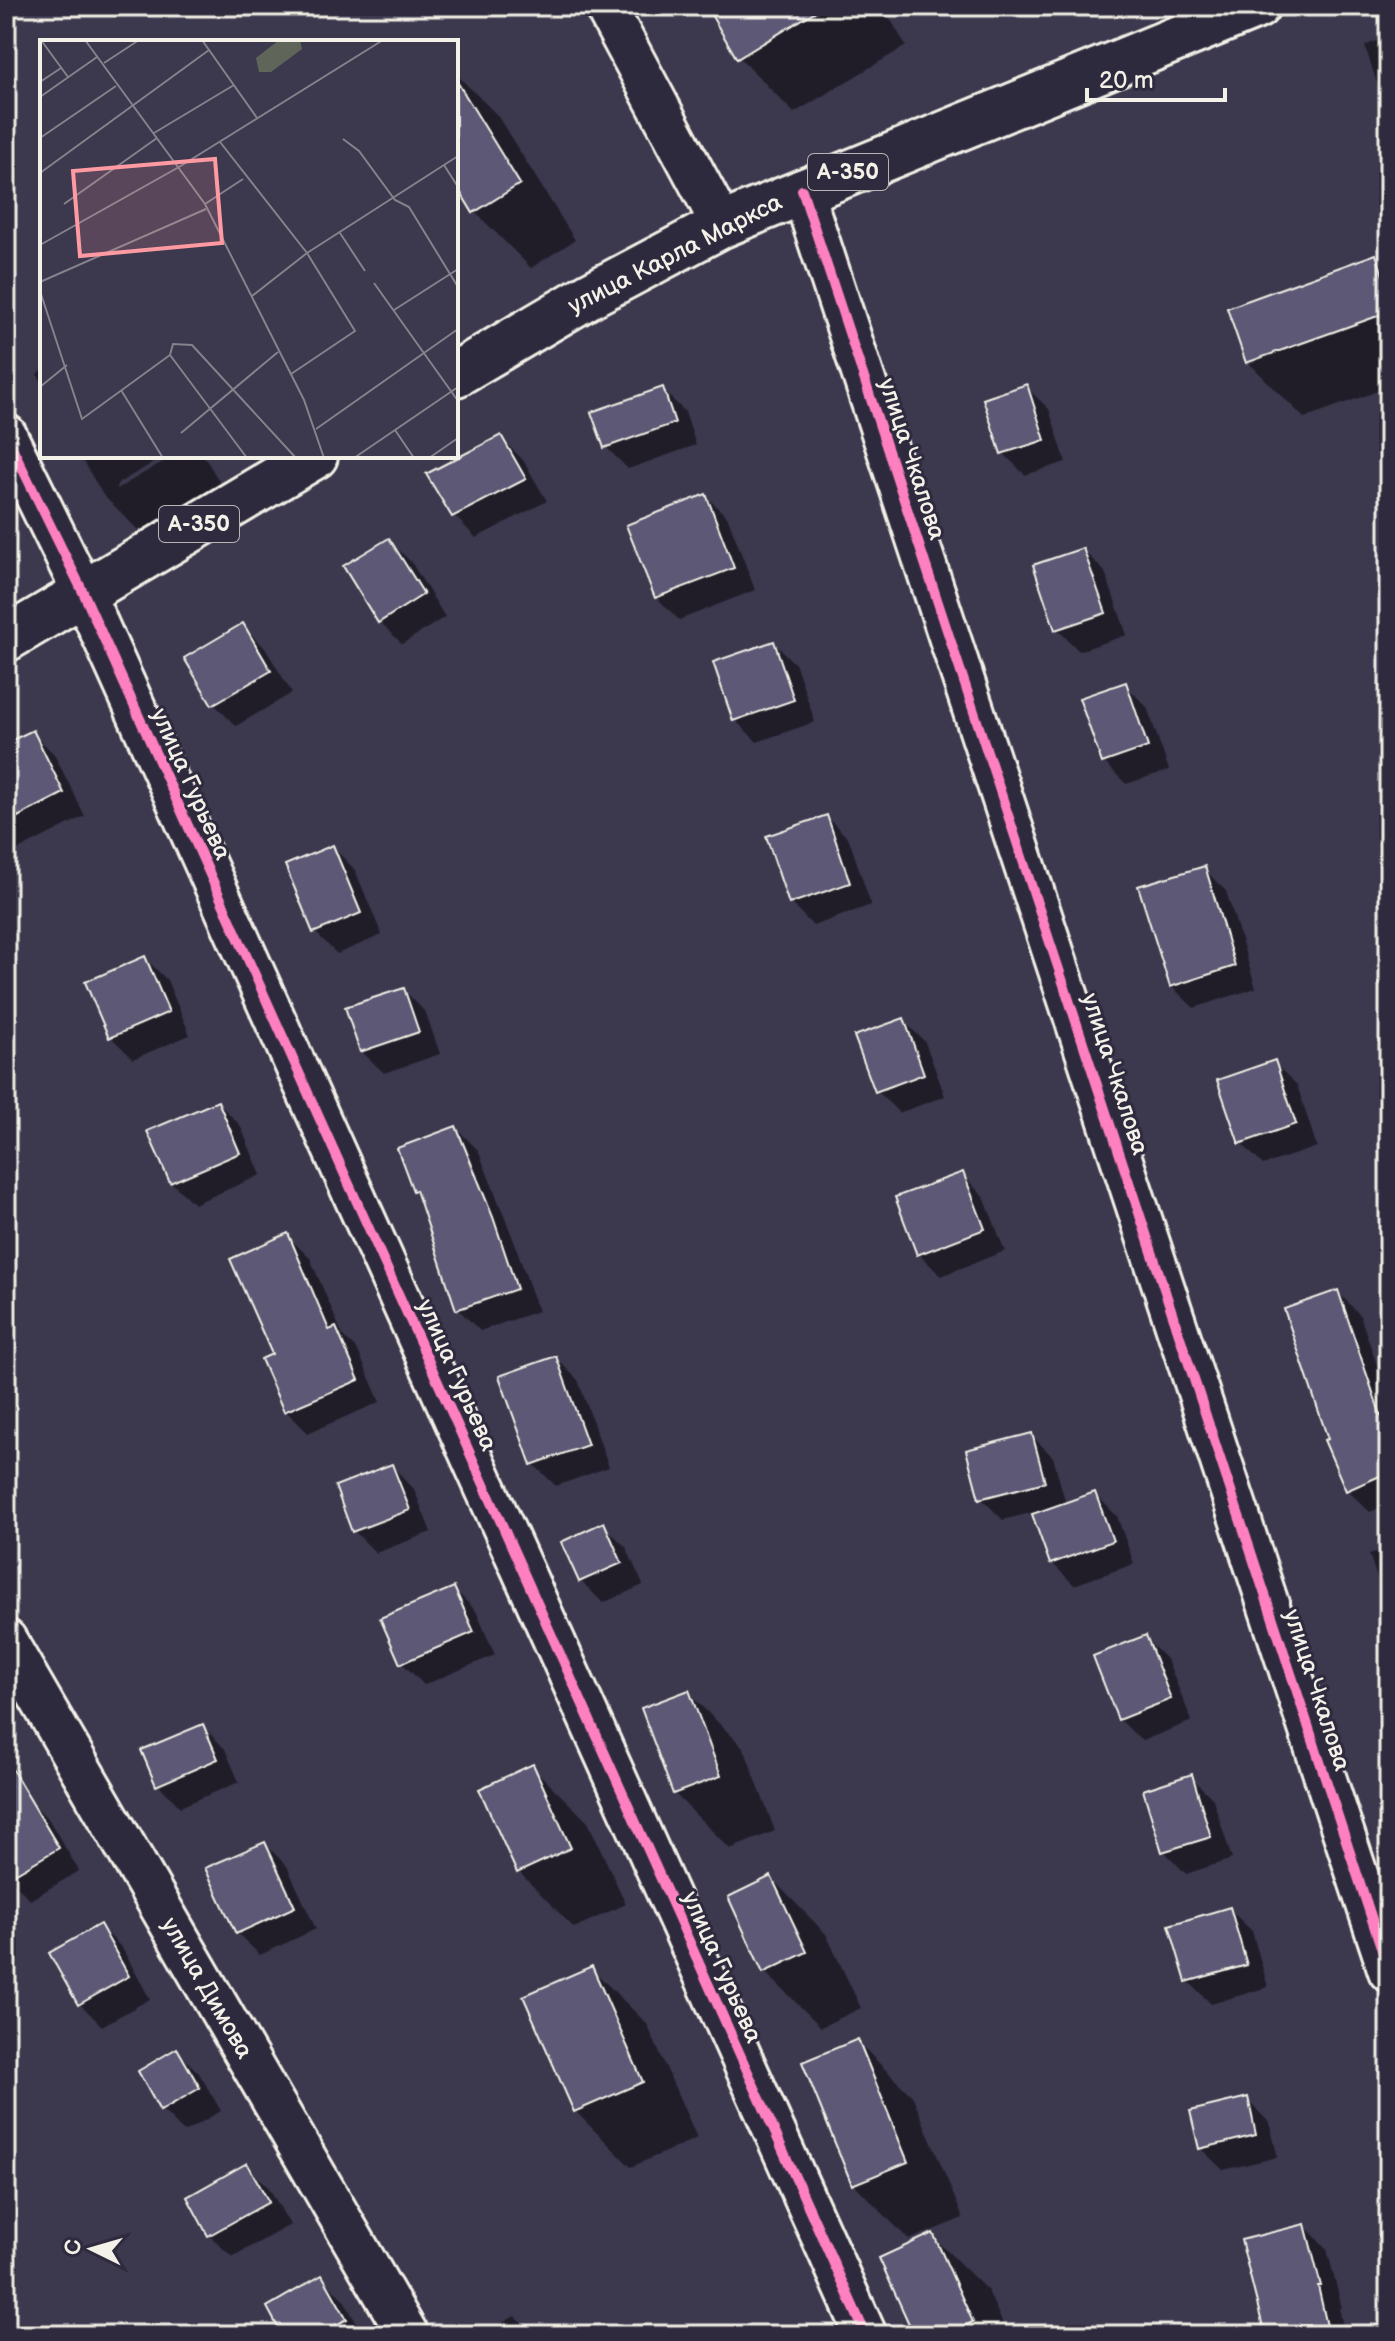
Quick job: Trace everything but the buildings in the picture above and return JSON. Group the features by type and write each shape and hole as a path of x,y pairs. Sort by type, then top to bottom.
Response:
{"highway":[{"name":"улица Карла Маркса","path":"458,373 590,295 722,225 1257,6"},
{"name":"А-350","path":"6,639 312,458"}],"street":[{"path":"605,6 722,225"},
{"name":"улица Чкалова","path":"802,190 1389,1971"},
{"name":"улица Гурьева","path":"6,435 83,592 866,2335"},
{"name":"улица Димова","path":"6,1640 408,2335"}],"cycle path":[{"path":"802,190 1389,1971"},
{"path":"6,435 83,592 866,2335"}]}
